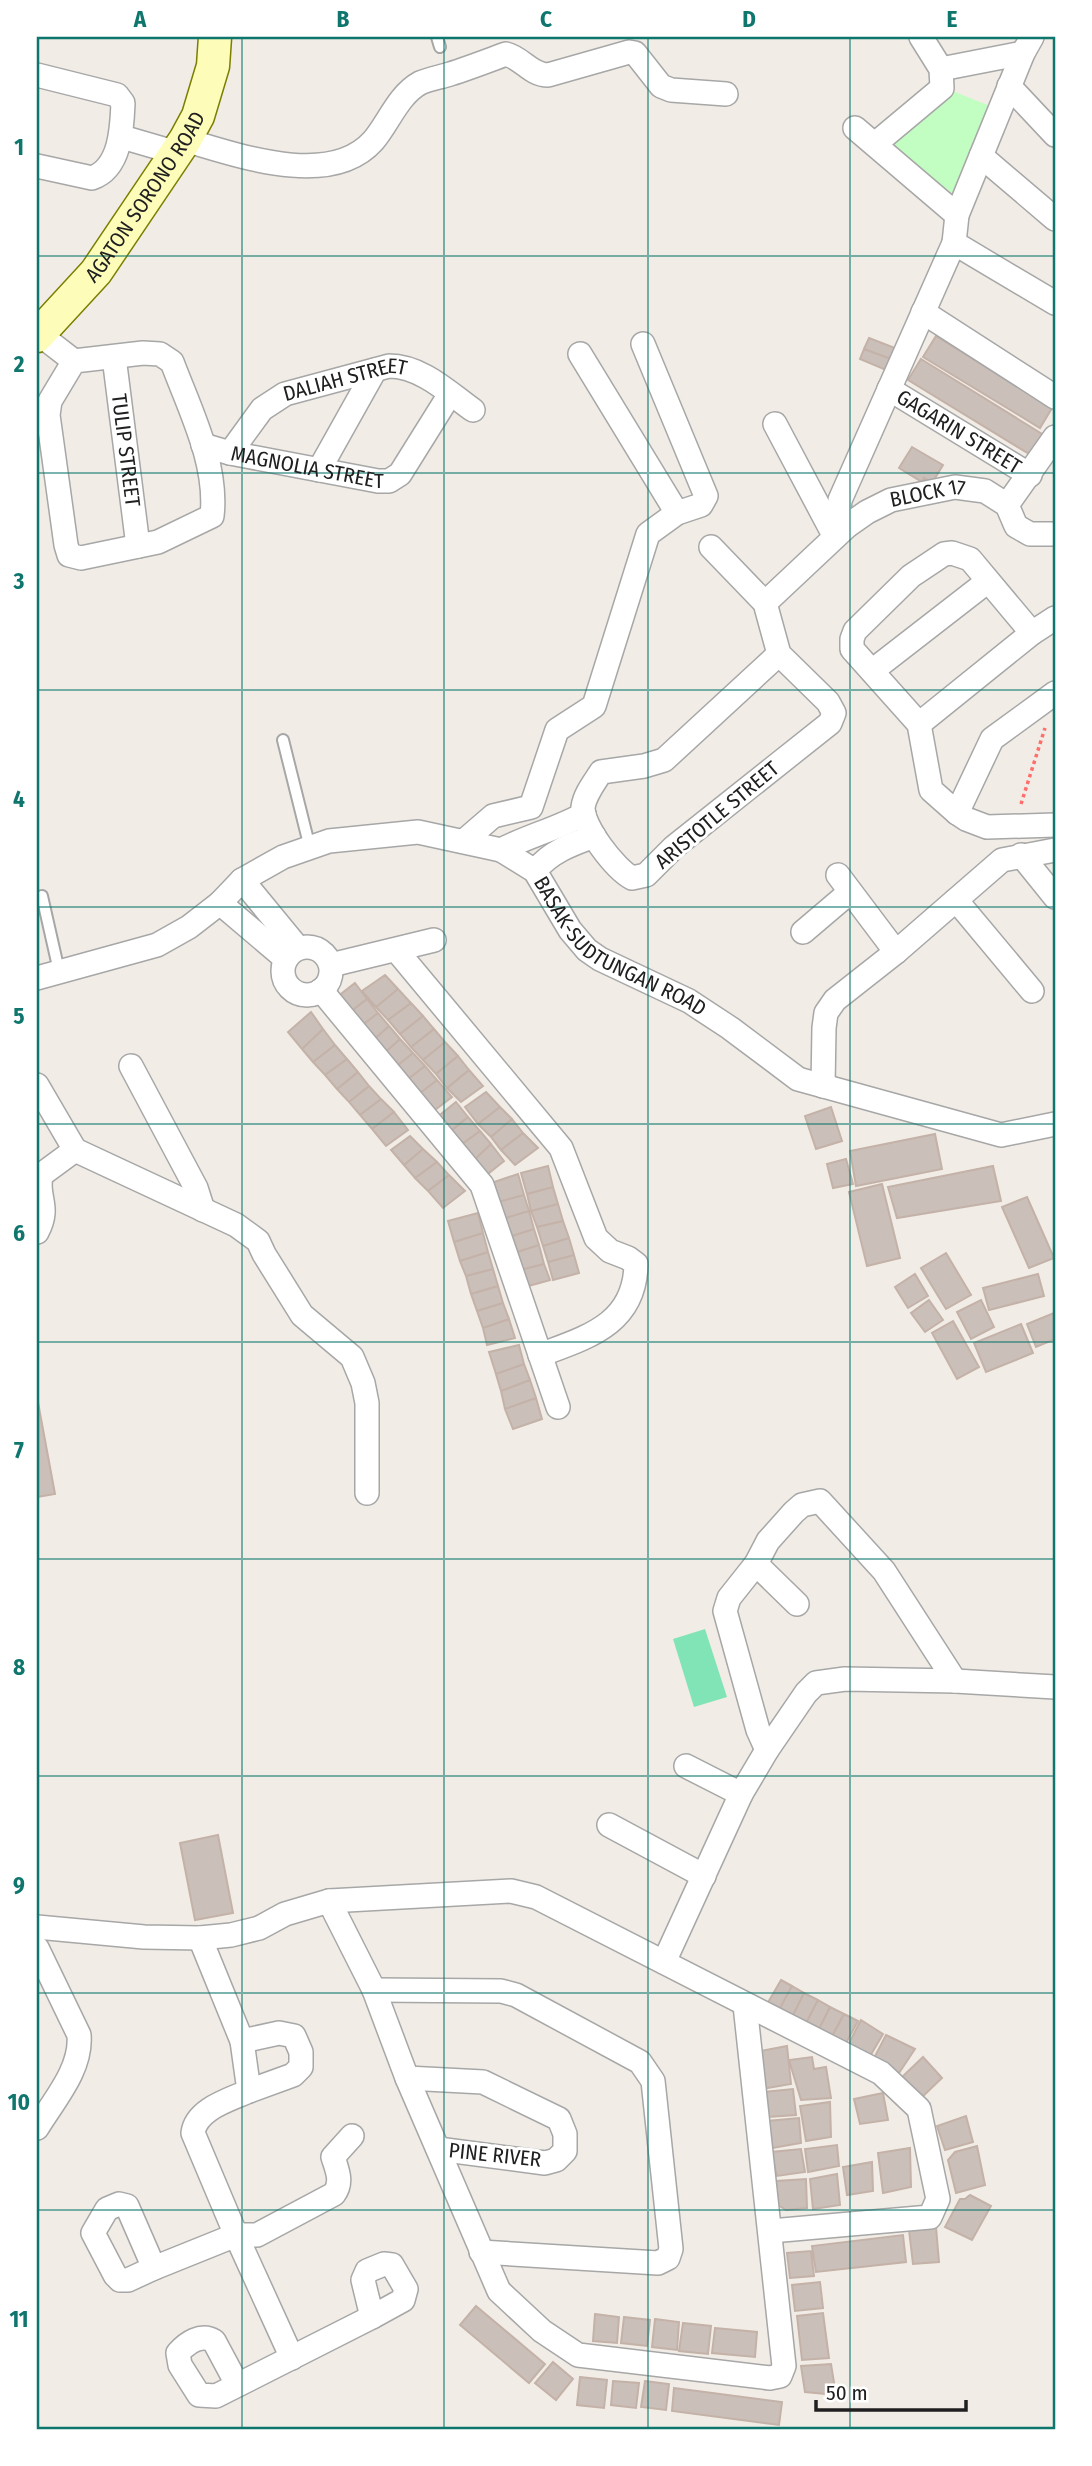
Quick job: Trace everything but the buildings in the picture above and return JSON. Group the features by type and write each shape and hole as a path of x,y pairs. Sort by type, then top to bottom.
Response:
{"street":[{"name":"AGATON SORONO ROAD","path":"38,335 96,272 181,147 198,116 213,66 215,37"},
{"path":"875,144 942,88 941,69 920,37"},
{"path":"941,69 1028,45"},
{"path":"841,532 840,500 954,243 957,215 1028,45"},
{"path":"122,137 264,163 302,166 342,161 357,154 373,141 392,111 418,84 506,54 541,75 548,75 629,52 635,53 661,86 671,90 726,94"},
{"path":"37,75 119,96 124,103 122,137 106,168 97,177 37,166"},
{"path":"1009,86 1055,135"},
{"path":"855,128 957,215"},
{"path":"981,156 1055,219"},
{"path":"954,243 1052,294"},
{"path":"923,312 1055,397"},
{"path":"38,335 74,361 144,353 160,354 172,362 203,445 213,490 212,516 158,542 81,558 69,555 48,415 50,401 74,361"},
{"path":"464,841 493,816 531,807 557,730 594,706 648,534 677,513 701,505 706,496 643,344"},
{"path":"580,354 677,513"},
{"name":"TULIP STREET","path":"114,357 138,546"},
{"name":"DALIAH STREET","path":"230,453 262,410 285,394 388,366 402,366 423,375 473,410"},
{"path":"319,470 375,370"},
{"name":"GAGARIN STREET","path":"889,389 1030,475"},
{"name":"MAGNOLIA STREET","path":"203,445 230,453 390,481 400,474 450,394"},
{"path":"775,424 841,532"},
{"path":"1007,505 1055,437"},
{"name":"BLOCK 17","path":"765,603 841,532 867,512 891,500 955,487 985,491 1007,505 1016,526 1030,534 1055,534"},
{"path":"501,850 527,836 561,827 583,809 589,789 601,772 644,766 664,760 779,654 765,603 711,547"},
{"path":"1032,634 971,559 952,553 944,554 911,576 855,631 852,649 919,724 932,790 957,813 987,827 1055,825"},
{"path":"872,671 988,581"},
{"path":"919,724 1055,618"},
{"name":"ARISTOTLE STREET","path":"583,809 594,836 620,872 632,878 646,875 674,847 830,723 834,713 828,702 779,654"},
{"path":"957,813 992,739 1055,693"},
{"name":"BASAK-SUDTUNGAN ROAD","path":"37,978 157,945 189,927 220,903 242,880 283,857 328,841 418,832 501,850 535,871 570,930 587,950 600,959 689,1001 798,1079 1001,1135 1055,1124"},
{"path":"535,871 545,858 594,836"},
{"path":"823,1087 826,1013 835,1000 896,952 1002,860 1055,850"},
{"path":"1021,855 1055,897"},
{"path":"242,880 292,954"},
{"path":"803,932 844,883 896,952"},
{"path":"956,900 1032,991"},
{"path":"220,903 292,954"},
{"path":"331,965 434,940"},
{"path":"315,947 328,957 331,965 330,979 321,990 306,995 291,989 283,975 292,954 315,947"},
{"path":"397,951 561,1148 596,1238 610,1251 636,1264 636,1280 627,1304 611,1322 589,1336 540,1355"},
{"path":"321,990 482,1185 558,1407"},
{"path":"131,1066 196,1188 203,1210"},
{"path":"37,1086 75,1150 236,1225 258,1241 302,1315 352,1357 363,1383 367,1403 367,1493"},
{"path":"37,1232 44,1212 39,1176 75,1150"},
{"path":"767,1750 758,1730 725,1611 729,1598 756,1564 768,1541 802,1505 820,1501 884,1571 955,1681"},
{"path":"756,1564 797,1604"},
{"path":"664,1962 741,1794 767,1750 816,1683 845,1679 1055,1686"},
{"path":"686,1766 741,1794"},
{"path":"609,1825 704,1876"},
{"path":"37,1928 144,1937 200,1938 231,1935 259,1928 285,1914 329,1901 511,1891 536,1897 881,2073 919,2109 939,2199 930,2217 771,2231"},
{"path":"329,1901 374,1990 407,2078 499,2291 542,2330 578,2355 770,2378 780,2376 784,2367 771,2231 744,2005"},
{"path":"200,1938 242,2041 249,2091"},
{"path":"37,1948 79,2035 80,2048 77,2062 37,2128"},
{"path":"374,1990 501,1991 516,1995 640,2062 653,2081 671,2249 668,2258 658,2263 481,2252"},
{"path":"242,2041 279,2033 294,2036 301,2052 301,2067 293,2075 249,2091 204,2113 194,2123 193,2133 292,2358"},
{"name":"PINE RIVER","path":"407,2078 483,2082 559,2119 565,2134 565,2151 556,2160 545,2164 438,2149"},
{"path":"154,2268 236,2235 257,2235 334,2194 339,2188 339,2178 333,2157 352,2136"},
{"path":"237,2384 372,2317"}],"lane":[{"path":"283,740 310,848"},
{"path":"42,896 59,971"}],"path":[{"path":"1014,826 1047,721"}],"green space":[{"path":"950,90 990,106 953,206 881,146"},
{"path":"705,1629 727,1697 694,1707 673,1639"}]}
